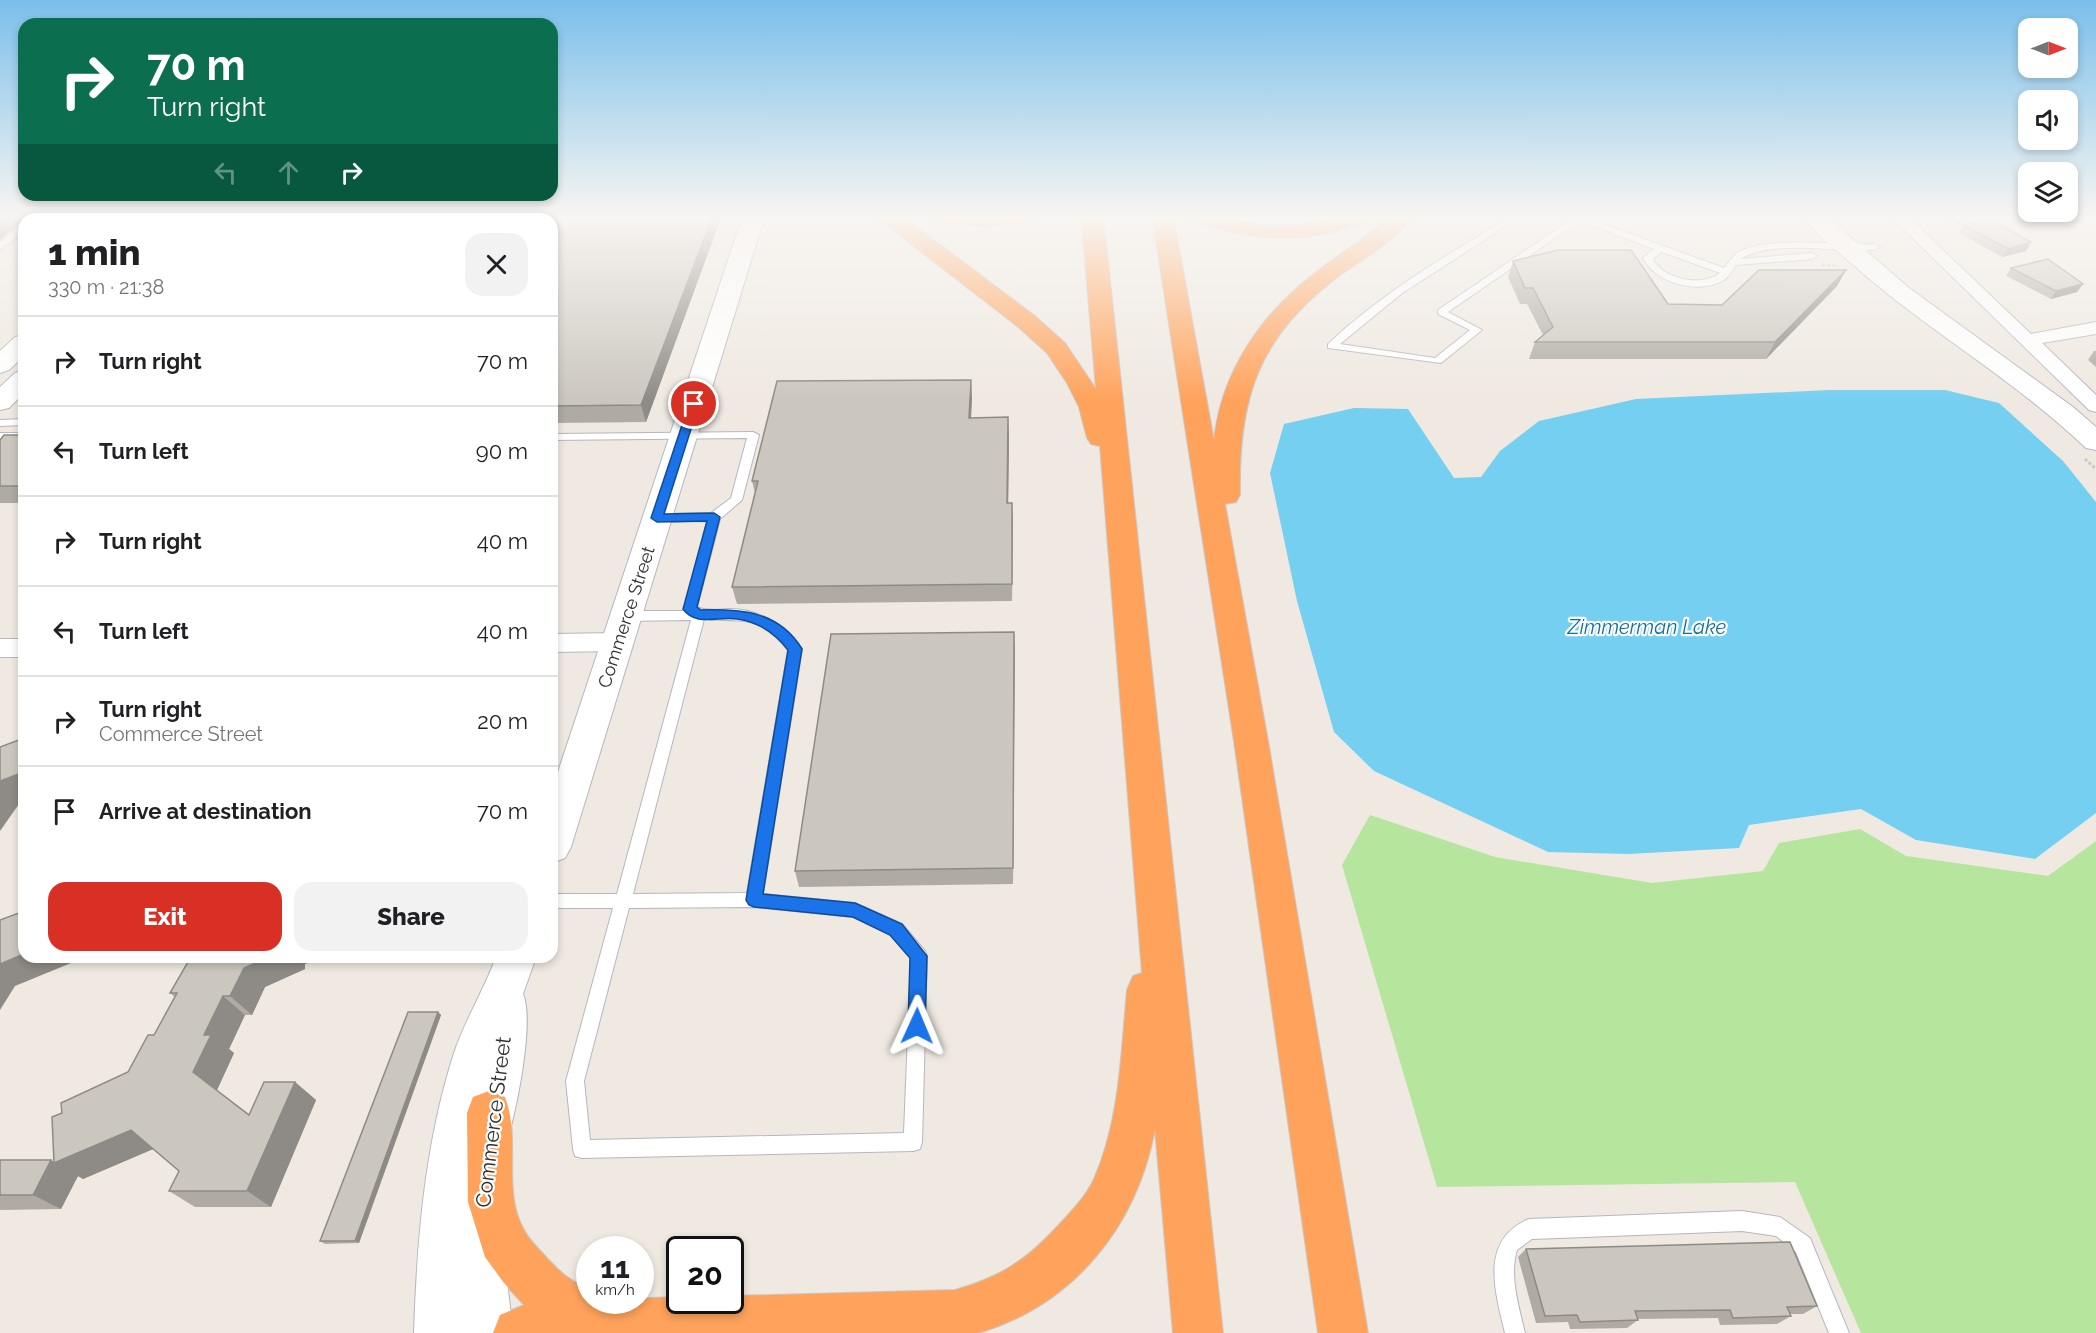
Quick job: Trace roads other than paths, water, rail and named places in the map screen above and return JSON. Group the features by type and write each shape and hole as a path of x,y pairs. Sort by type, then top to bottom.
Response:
{"highway":[{"path":"969,277 1026,321 1069,363 1092,407 1100,431 1124,544"},
{"path":"1098,277 1124,544 1152,874 1198,1333"},
{"path":"1173,277 1251,741 1343,1333"},
{"path":"1251,741 1227,520 1224,466 1231,411 1256,349 1282,314 1324,277"},
{"path":"518,1333 534,1326 954,1315 996,1303 1051,1269 1083,1234 1112,1195 1130,1141 1140,1089 1148,992 1152,874"},
{"path":"489,1113 491,1202 502,1240 521,1266 549,1296 585,1312 629,1323"}],"street":[{"name":"Commerce Street","path":"558,828 734,277"},
{"path":"1874,277 2030,387 2096,442"},
{"path":"1911,277 1984,339 2030,387"},
{"path":"1962,277 2096,406"},
{"path":"2027,340 2096,328"},
{"path":"0,365 18,348"},
{"path":"0,402 18,384"},
{"path":"558,642 622,629"},
{"path":"0,648 18,648"},
{"name":"Commerce Street","path":"489,1333 480,1255 481,1181 489,1113 503,1053 512,970"},
{"name":"Commerce Street","path":"439,1333 440,1269 446,1189 459,1117 474,1055 512,970"}],"lane":[{"path":"1422,277 1350,327 1332,346 1437,361 1477,330 1441,312 1490,277"},
{"path":"1665,277 1713,281 1722,277"},
{"path":"0,423 18,422"},
{"path":"558,437 753,435 736,500 714,517 657,518"},
{"path":"0,436 18,436"},
{"path":"699,615 690,609 714,517"},
{"path":"622,629 699,615 736,614 764,622 781,631 795,649 754,900"},
{"path":"558,901 621,900 754,900 855,910 896,929 919,956 913,1142 582,1149 575,1082 621,900 699,615"},
{"path":"1515,1333 1504,1263 1510,1243 1529,1229 1742,1221 1780,1227 1803,1245 1839,1333"}],"water":[{"name":"Zimmerman Lake","path":"1829,390 1945,390 1999,403 2063,461 2096,502 2096,813 2035,859 1916,840 1861,809 1749,825 1739,848 1628,854 1548,852 1374,771 1334,732 1297,601 1270,473 1284,424 1354,408 1408,409 1454,478 1481,477 1500,451 1539,421 1636,399"}]}
